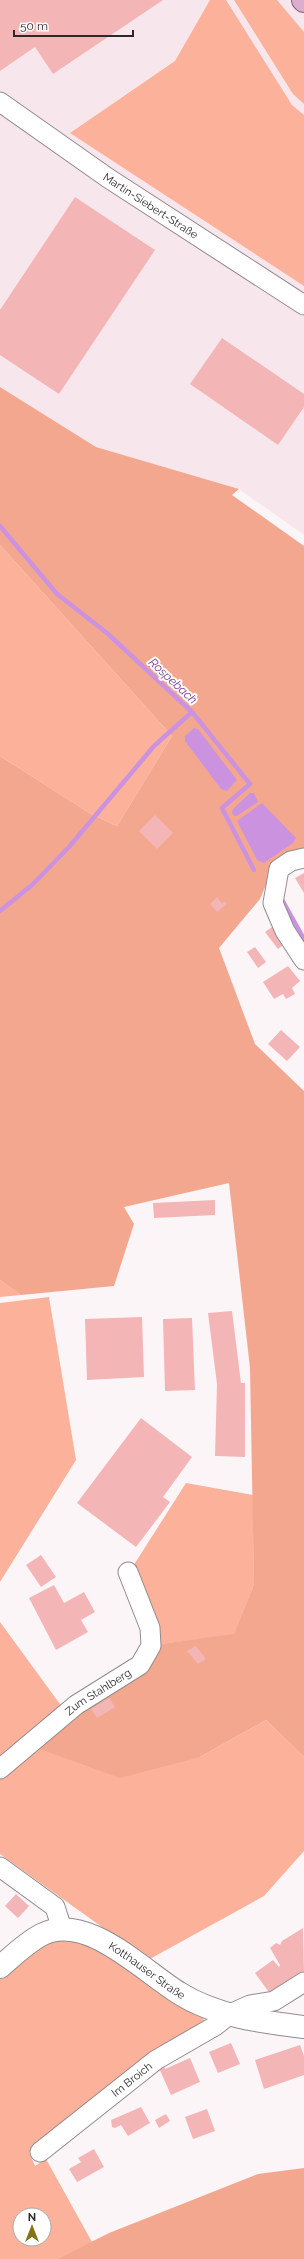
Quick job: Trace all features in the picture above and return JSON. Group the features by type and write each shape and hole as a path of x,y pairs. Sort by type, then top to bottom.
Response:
{"street":[{"name":"Martin-Siebert-Straße","path":"0,102 108,178 304,305"},
{"path":"304,858 291,861 279,870 273,903 285,931 304,960"},
{"name":"Zum Stahlberg","path":"0,1769 76,1705 140,1665 151,1646 150,1628 128,1572"},
{"path":"0,1867 55,1907 62,1929"},
{"name":"Kotthauser Straße","path":"0,1967 42,1934 62,1929 84,1932 107,1943 180,1994 230,2014 280,2024 304,2026"},
{"name":"Im Broich","path":"40,2152 156,2060 215,2026 230,2014 250,2005 274,2001 304,1982"}],"shaded area":[{"path":"0,0 304,0 304,535 239,489 96,447 0,387"},
{"path":"210,0 226,0 292,105 304,115 304,286 70,133 175,61"},
{"path":"234,0 277,0 304,32 304,104 293,94"},
{"path":"0,387 96,447 239,489 232,495 304,546 304,852 274,866 260,899 219,948 255,1044 304,1091 304,1757 266,1720 200,1757 120,1778 29,1745 153,1645 234,1634 254,1584 250,1368 229,1183 124,1207 134,1224 114,1286 21,1295 0,1280 0,756 91,814 117,826 172,736 0,545"},
{"path":"0,545 172,736 117,826 91,814 0,756"},
{"path":"194,728 198,729 237,780 227,791 221,789 185,741 185,736"},
{"path":"250,793 254,793 258,802 237,816 234,816 232,813 233,809"},
{"path":"262,803 296,838 293,843 264,863 257,860 237,821"},
{"path":"0,1280 21,1295 0,1297"},
{"path":"49,1297 76,1460 0,1582 0,1303"},
{"path":"186,1483 253,1495 254,1584 234,1635 153,1645 130,1571"},
{"path":"0,1622 65,1711 0,1763"},
{"path":"266,1720 304,1757 304,1851 264,1896 148,1960 0,1854 0,1775 29,1745 200,1757"},
{"path":"76,1939 109,1954 200,2010 204,2021 195,2036 152,2055 29,2152 35,2166 46,2159 92,2242 57,2259 0,2259 0,1976 37,1945 59,1940"},
{"path":"304,2168 304,2259 57,2259 109,2233 258,2174"}],"building":[{"path":"0,0 163,0 53,74 35,47 0,71"},
{"path":"75,197 155,250 59,394 0,355 0,310"},
{"path":"222,338 304,394 304,407 278,445 190,384"},
{"path":"155,815 173,833 157,849 139,831"},
{"path":"304,873 304,893 295,878"},
{"path":"217,897 222,904 225,901 227,904 217,912 210,904"},
{"path":"275,925 287,942 278,949 265,932"},
{"path":"255,947 266,962 258,968 247,952"},
{"path":"288,966 300,981 292,988 295,994 286,999 283,994 274,999 263,982"},
{"path":"281,1030 300,1047 287,1061 268,1044"},
{"path":"215,1200 215,1215 154,1218 153,1203"},
{"path":"232,1311 241,1383 245,1383 245,1457 215,1456 217,1384 208,1313"},
{"path":"142,1317 144,1377 87,1380 85,1319"},
{"path":"192,1318 195,1390 165,1391 163,1319"},
{"path":"141,1418 192,1457 163,1497 170,1502 136,1547 77,1503"},
{"path":"41,1555 56,1577 41,1587 26,1565"},
{"path":"54,1585 64,1603 84,1592 95,1612 81,1620 88,1632 56,1650 29,1598"},
{"path":"196,1646 206,1659 198,1664 187,1651"},
{"path":"109,1698 115,1707 97,1718 91,1709"},
{"path":"16,1894 29,1906 18,1918 5,1906"},
{"path":"303,1928 304,1973 271,1995 255,1973 273,1960 279,1967 280,1965 270,1948 276,1943 280,1945 282,1941"},
{"path":"231,2043 240,2064 218,2073 209,2052"},
{"path":"300,2045 304,2056 304,2075 264,2089 255,2060"},
{"path":"190,2058 200,2082 171,2095 159,2068 164,2066 165,2069"},
{"path":"141,2107 150,2123 128,2136 121,2125 115,2128 112,2127 111,2120"},
{"path":"207,2109 215,2131 193,2139 185,2117"},
{"path":"166,2114 170,2121 159,2128 155,2120"},
{"path":"94,2149 104,2167 77,2182 69,2169 81,2162 78,2158"}],"waterway":[{"name":"Rospebach","path":"0,526 57,594 107,633 192,712 250,784 222,808 254,870"},
{"path":"0,911 32,885 69,847 154,746 192,712"},
{"name":"Rospebach","path":"280,896 304,939"}]}
